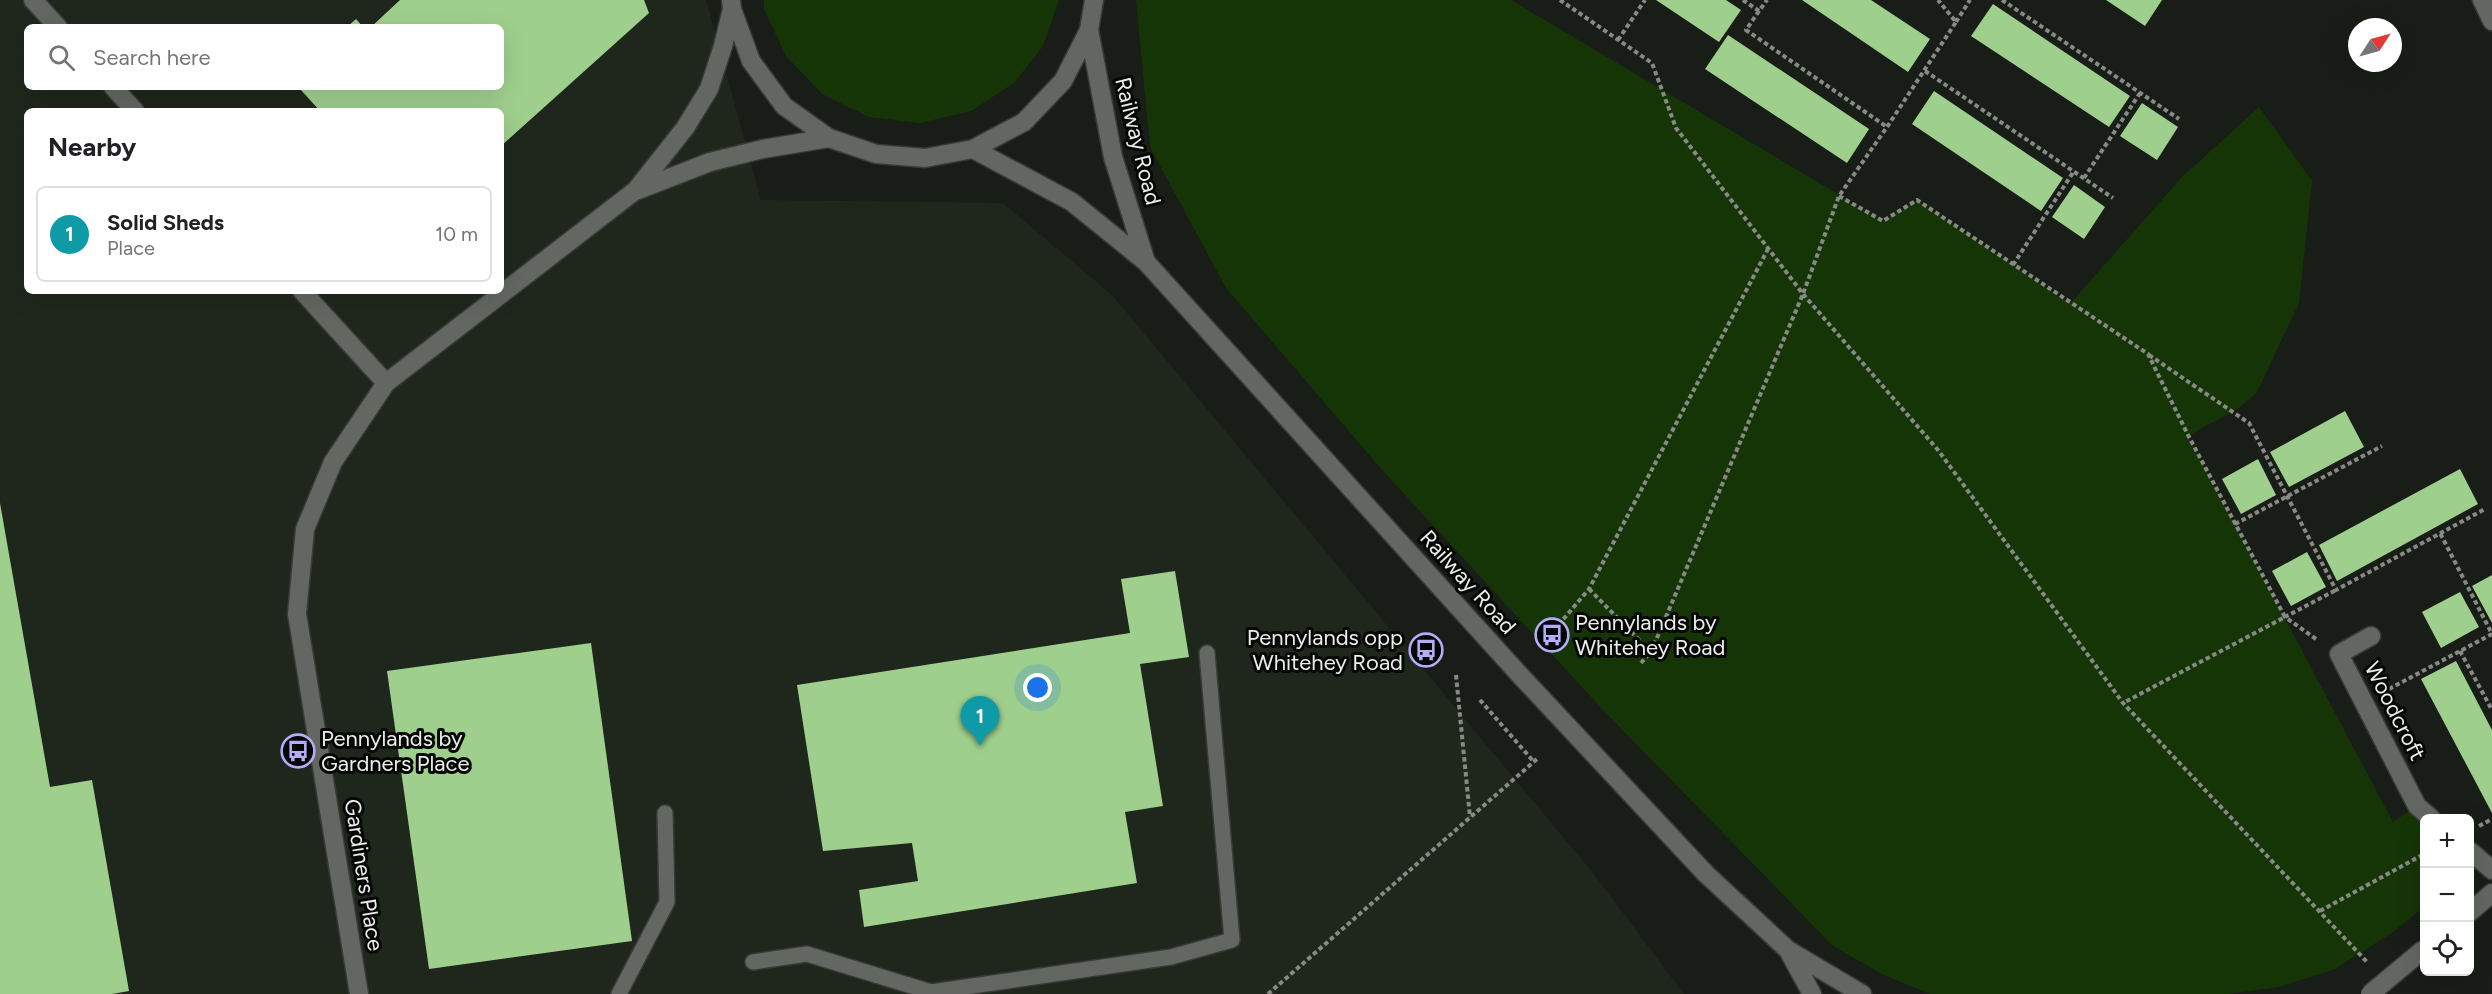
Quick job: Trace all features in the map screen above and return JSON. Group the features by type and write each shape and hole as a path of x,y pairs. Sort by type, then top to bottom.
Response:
{"main road":[{"path":"33,0 55,24"},
{"path":"732,5 751,62 784,106 829,138 876,154 925,158 973,149 1024,122 1064,81 1089,30 1094,0"},
{"path":"2481,0 2492,21"},
{"name":"Gardiners Place","path":"504,291 636,190 685,128 708,89 723,46 732,5"},
{"name":"Railway Road","path":"1089,30 1113,157 1146,262"},
{"path":"116,90 132,108"},
{"name":"Gardiners Place","path":"636,190 710,162 763,149 829,138"},
{"name":"Railway Road","path":"973,149 1072,202 1146,262 1518,673 1706,874 1788,950 1862,994"},
{"path":"305,294 386,382"},
{"name":"Gardiners Place","path":"358,994 297,614 305,529 333,462 386,382 501,294"},
{"name":"Woodcroft","path":"2371,636 2339,654 2417,806 2426,814"},
{"path":"2474,855 2492,870"},
{"path":"2474,908 2492,893"},
{"name":"Railway Road","path":"1788,950 1812,994"},
{"path":"2370,994 2420,952"}],"lane":[{"path":"753,962 807,954 931,992 1171,957 1232,940 1207,653"},
{"path":"619,994 667,902 665,813"}],"path":[{"path":"1560,0 1652,63 1676,128 1803,294 1938,450 2123,703 2374,969"},
{"path":"1618,40 1645,0"},
{"path":"1743,0 1760,11"},
{"path":"1767,0 1746,30 1887,127"},
{"path":"1938,0 1956,22"},
{"path":"1641,663 1651,652 1803,294 1839,196 1970,0"},
{"path":"2002,0 2179,119"},
{"path":"1925,70 2114,198"},
{"path":"2084,178 2140,93"},
{"path":"2013,265 2074,171"},
{"path":"1839,196 1884,221 1917,200 2249,423 2336,590"},
{"path":"1544,642 1588,589 1768,249"},
{"path":"2148,354 2285,617 2339,654"},
{"path":"2235,524 2382,446"},
{"path":"2123,703 2485,509"},
{"path":"2364,702 2492,634 2440,533"},
{"path":"1588,589 1651,652"},
{"path":"2460,651 2492,710"},
{"path":"1456,675 1470,818"},
{"path":"1268,994 1535,760 1479,700"},
{"path":"2320,911 2420,856"}],"shaded area":[{"path":"0,0 706,0 761,200 1003,203 1113,296 1593,873 1684,994 0,994"}],"green space":[{"path":"764,0 1059,0 1043,46 1014,83 971,111 920,123 869,117 822,94 786,56 764,9"},
{"path":"1136,0 1511,0 1883,221 1917,200 2070,304 2182,177 2259,107 2312,181 2299,303 2257,392 2239,408 2188,436 2393,822 2417,806 2422,814 2420,910 2393,932 2335,969 2279,987 2227,994 1930,994 1884,975 1833,946 1605,712 1384,472 1226,288 1150,147"}],"building":[{"path":"400,0 644,0 649,13 504,143 504,108 317,108 301,90 504,90 504,24 374,24"},
{"path":"1656,0 1726,0 1741,10 1719,42"},
{"path":"1802,0 1871,0 1930,39 1908,72"},
{"path":"2106,0 2162,0 2145,26"},
{"path":"1993,4 2130,96 2109,127 1971,36"},
{"path":"356,19 360,24 350,24"},
{"path":"1728,35 1869,129 1847,163 1705,69"},
{"path":"1934,91 2063,178 2041,211 1912,124"},
{"path":"2142,103 2178,127 2157,160 2120,136"},
{"path":"2074,185 2105,207 2084,239 2052,217"},
{"path":"2345,411 2364,447 2289,487 2270,452"},
{"path":"2258,459 2276,495 2241,514 2222,479"},
{"path":"2460,469 2478,504 2337,581 2319,545"},
{"path":"0,503 50,787 92,780 129,991 112,994 0,994"},
{"path":"2307,552 2326,587 2291,606 2272,571"},
{"path":"1175,571 1189,657 1140,664 1163,806 1125,812 1137,883 864,927 859,890 918,881 912,843 823,851 797,685 1130,633 1121,579"},
{"path":"2492,575 2492,623 2472,586"},
{"path":"2460,592 2479,627 2441,648 2422,612"},
{"path":"591,643 632,941 429,969 387,671"},
{"path":"2456,661 2492,730 2492,813 2421,679"}],"place":[{"name":"Pennylands by Whitehey Road","path":"1552,635"},
{"name":"Pennylands opp Whitehey Road","path":"1426,650"},
{"name":"Solid Sheds","path":"980,746"},
{"name":"Pennylands by Gardners Place","path":"298,751"}]}
